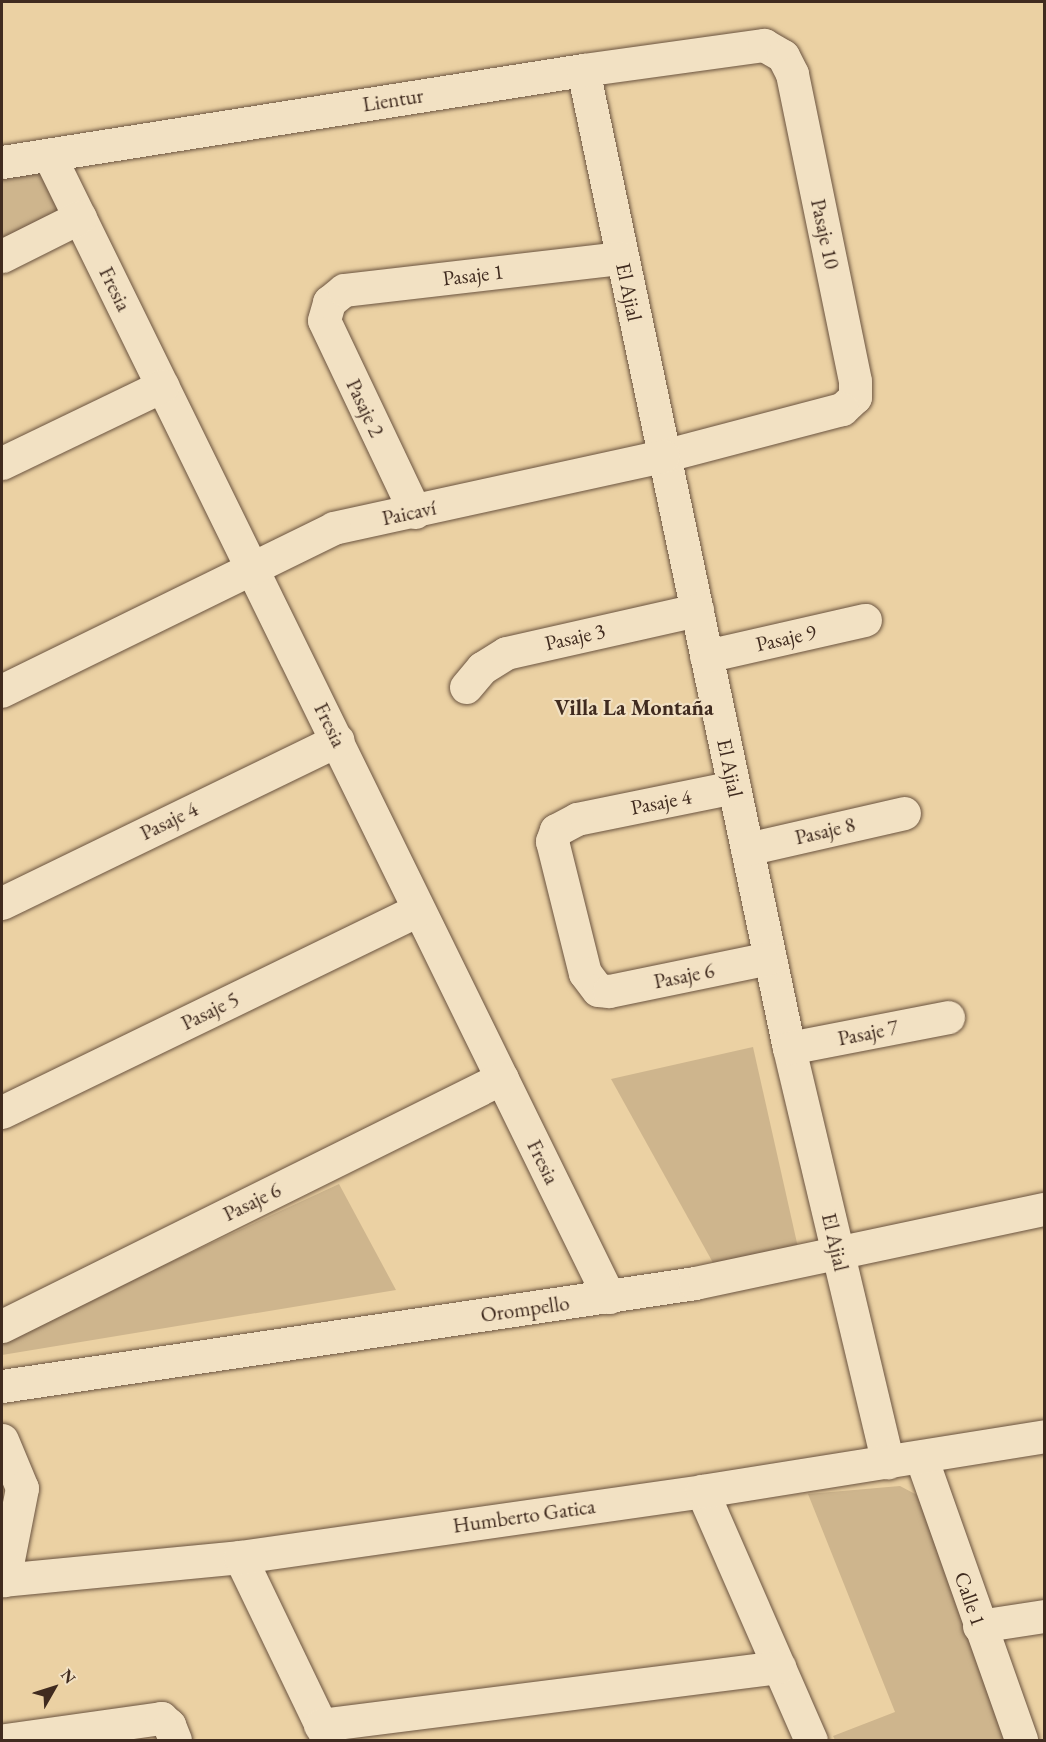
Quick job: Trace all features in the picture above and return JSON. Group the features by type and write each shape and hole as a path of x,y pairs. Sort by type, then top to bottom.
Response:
{"street":[{"name":"Lientur","path":"2,162 583,70 764,45 783,56"},
{"name":"Pasaje 10","path":"783,56 792,74 855,381 855,397 842,408"},
{"name":"El Ajial","path":"583,70 789,1048 888,1462"},
{"name":"Fresia","path":"49,155 609,1297"},
{"path":"2,256 80,218"},
{"name":"Pasaje 1","path":"329,302 344,290 622,258"},
{"name":"Pasaje 2","path":"329,302 324,320 415,512"},
{"path":"2,463 162,386"},
{"name":"Paicaví","path":"2,691 334,528 663,456 842,408"},
{"name":"Pasaje 3","path":"466,687 482,668 506,653 697,610"},
{"name":"Pasaje 9","path":"706,656 865,620"},
{"name":"Pasaje 4","path":"2,903 337,740"},
{"name":"Pasaje 4","path":"598,990 585,974 552,841 556,830 577,819 734,788"},
{"name":"Pasaje 8","path":"747,849 904,813"},
{"name":"Pasaje 5","path":"2,1112 418,910"},
{"name":"Pasaje 6","path":"598,990 609,991 770,958"},
{"name":"Pasaje 7","path":"789,1048 948,1017"},
{"name":"Pasaje 6","path":"2,1326 502,1078"},
{"name":"Orompello","path":"2,1386 695,1283 837,1251 1044,1209"},
{"name":"Humberto Gatica","path":"3,1580 240,1557 702,1491 1044,1436"},
{"path":"2,1440 22,1488 3,1580"},
{"name":"Calle 1","path":"921,1457 1021,1740"},
{"path":"702,1491 811,1740"},
{"path":"240,1557 324,1732 779,1667"},
{"path":"979,1626 1044,1616"},
{"path":"5,1740 168,1729"}],"shaded area":[{"path":"44,164 69,214 2,247 2,170"},
{"path":"753,1047 799,1252 717,1270 611,1079"},
{"path":"339,1184 396,1290 2,1355 2,1340"},
{"path":"900,1486 917,1495 1009,1740 835,1740 833,1736 895,1712 808,1494"}],"district":[{"name":"Villa La Montaña","path":"634,708"}]}
